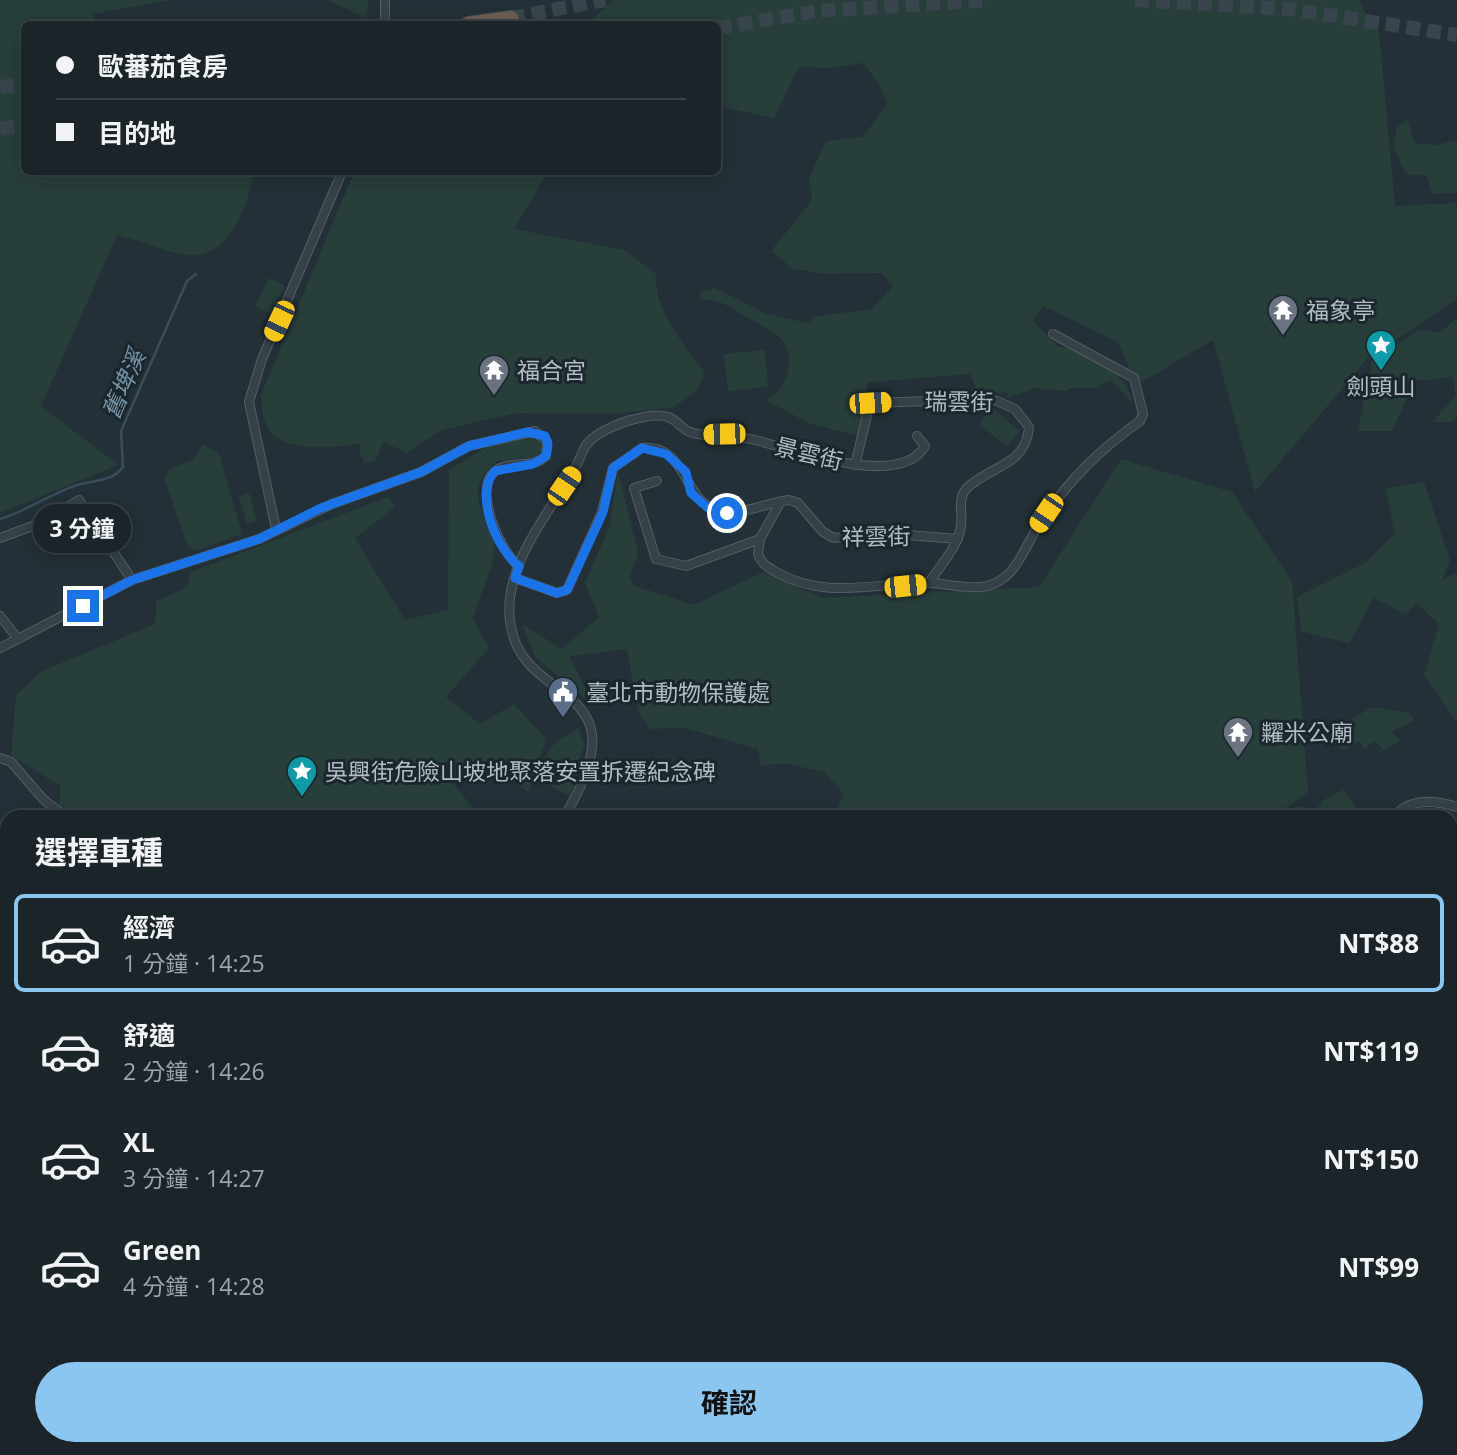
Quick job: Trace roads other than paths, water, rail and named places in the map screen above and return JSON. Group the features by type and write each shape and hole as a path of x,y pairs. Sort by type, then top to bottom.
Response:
{"highway":[{"path":"489,21 510,18"}],"street":[{"path":"385,0 385,21"},
{"path":"276,529 249,402 262,359 341,175"},
{"path":"781,501 760,539 758,554 762,562 789,579 808,586 856,589 929,583 969,587 993,585 1008,576 1032,534 1071,482 1102,447 1140,421 1143,414 1134,378 1053,334"},
{"name":"瑞雲街","path":"855,465 870,403 976,397 1005,402 1015,409 1029,427 1028,438 1001,469 965,490 961,501 958,539 929,583"},
{"name":"景雲街","path":"568,810 586,775 593,736 585,712 522,654 510,622 519,566 552,502 573,474 588,442 616,426 644,417 671,416 693,433 736,435 855,465 883,466 912,460 920,455 925,446 917,436"},
{"path":"0,648 132,580 246,543 332,504 421,472 469,446 535,431 547,441 546,456 533,464 500,468 491,475 487,486 486,500 496,531 510,560 519,566"},
{"path":"515,578 557,593 567,590 603,512 613,468 642,448 660,450 677,462 686,472 691,493 708,508 727,513 781,501"},
{"path":"657,481 634,488 656,559 686,566 760,539"},
{"path":"0,538 43,522 79,500 132,580"},
{"name":"祥雲街","path":"781,501 798,503 823,532 834,538 882,533 958,539"},
{"path":"0,616 18,639"},
{"path":"0,758 10,762 44,800 57,810"},
{"path":"1404,810 1413,803 1440,802 1457,807"}],"waterway":[{"name":"舊埤溪","path":"0,519 77,485 108,478 119,472 123,467 121,431 187,281 196,274"}],"tunnel":[{"path":"511,18 605,0"},
{"path":"721,27 818,11 990,0"},
{"path":"1135,0 1290,9 1457,35"},
{"path":"0,87 21,84"},
{"path":"0,129 21,126"}],"place":[{"name":"福象亭","path":"1283,337"},
{"name":"劍頭山","path":"1381,372"},
{"name":"福合宮","path":"494,397"},
{"name":"臺北市動物保護處","path":"563,719"},
{"name":"糶米公廟","path":"1238,759"},
{"name":"吳興街危險山坡地聚落安置拆遷紀念碑","path":"302,798"}]}
